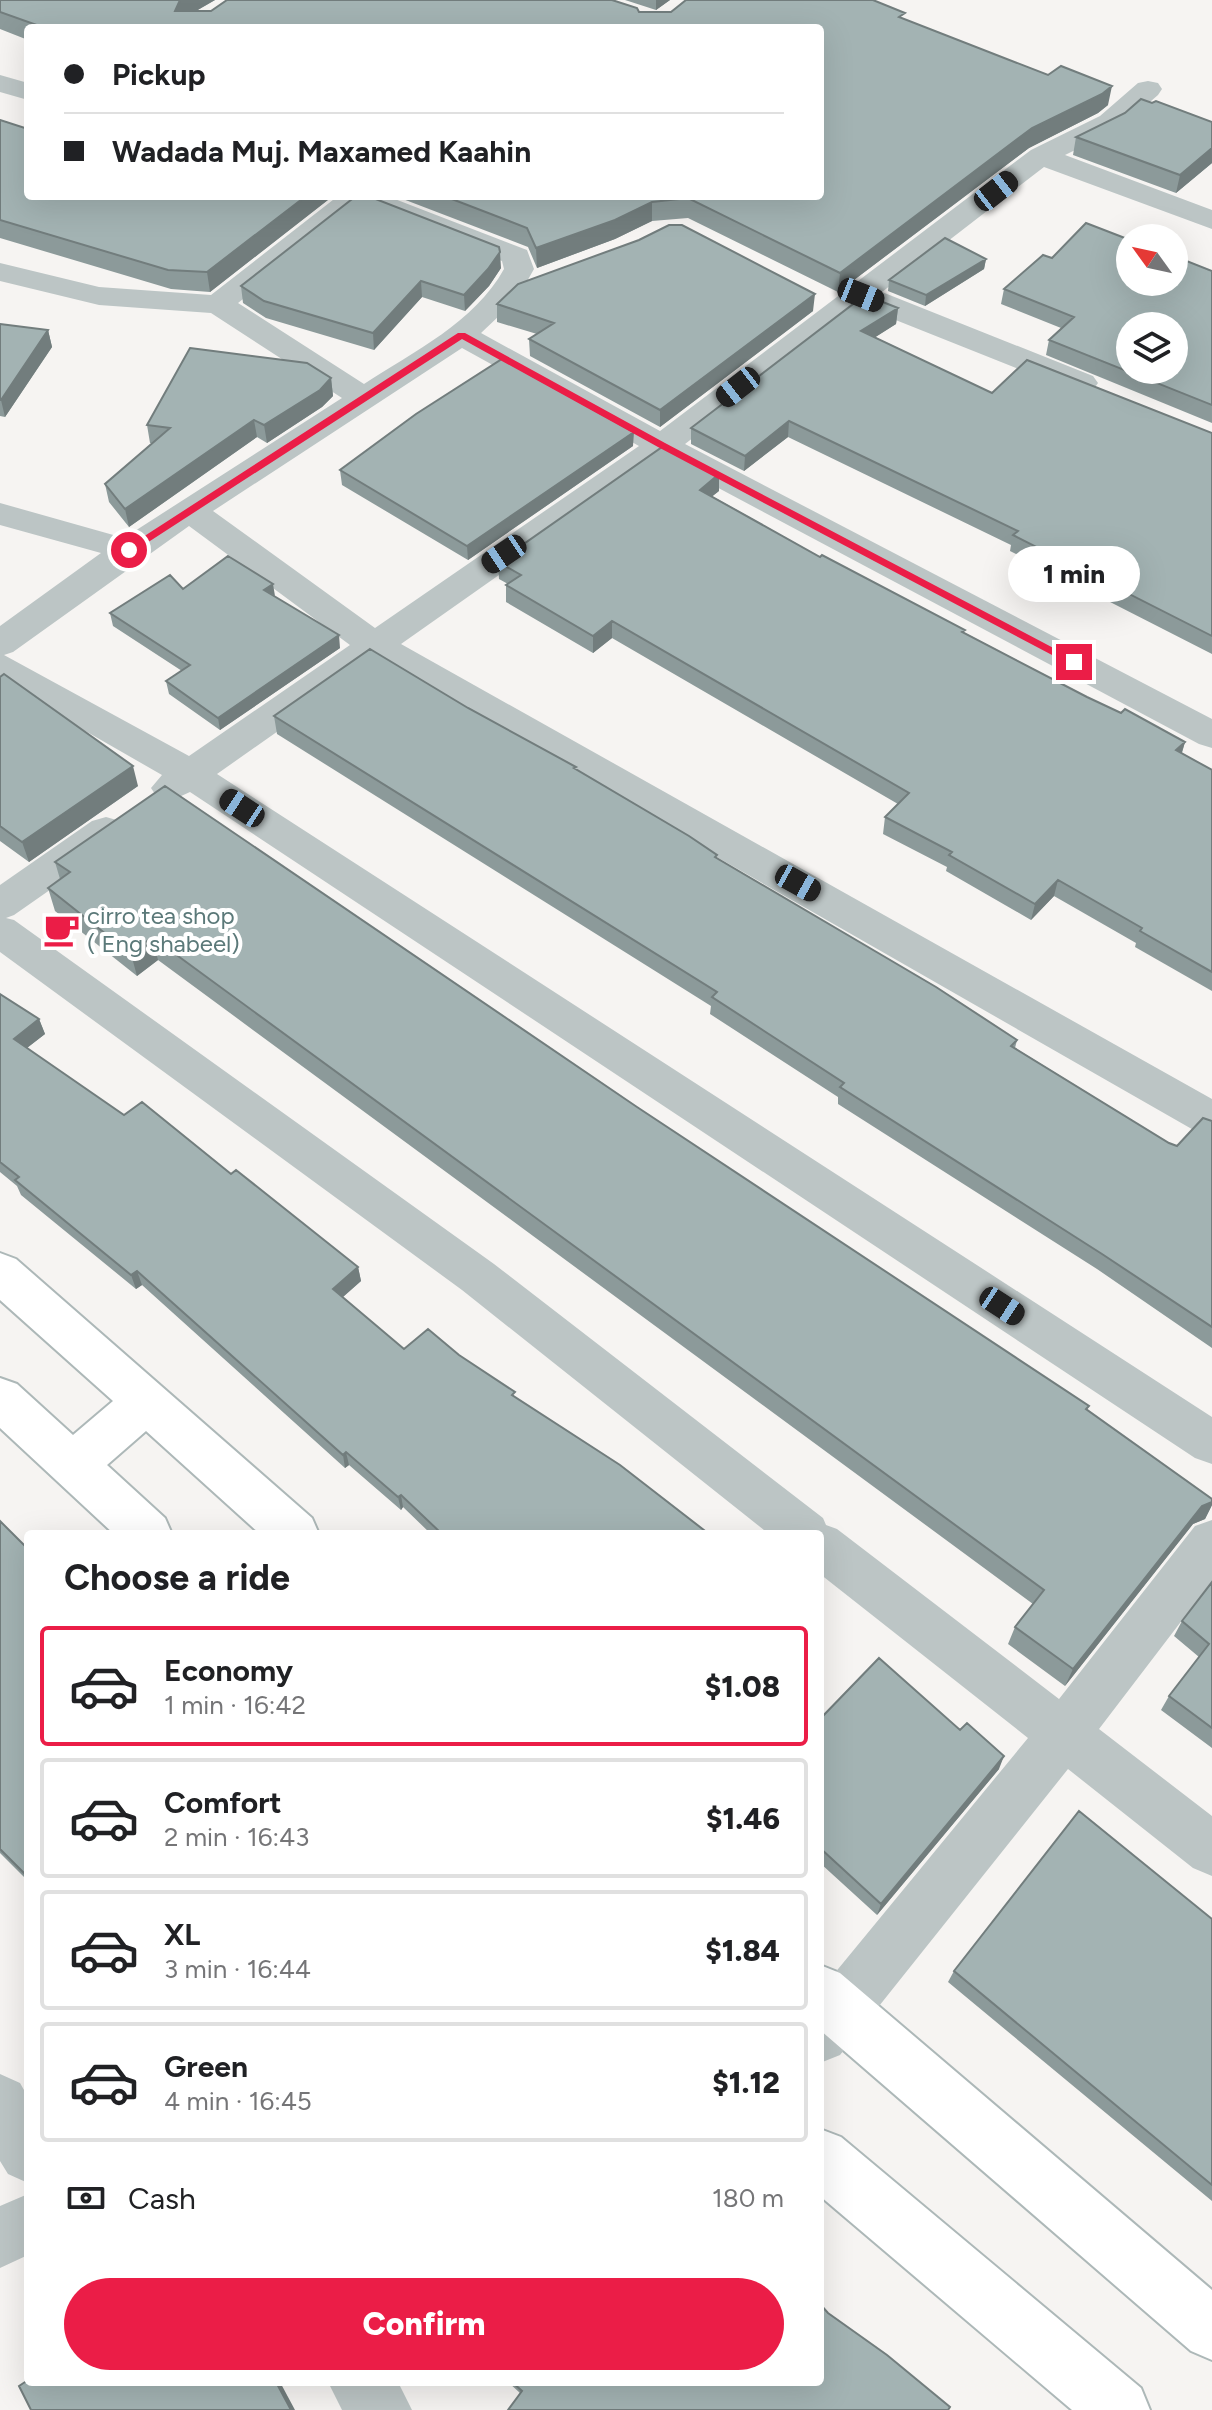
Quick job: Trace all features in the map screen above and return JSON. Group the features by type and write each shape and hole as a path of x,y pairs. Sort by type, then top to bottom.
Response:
{"main road":[{"path":"0,1272 291,1530"},
{"path":"0,1398 144,1530"},
{"path":"73,1465 146,1401"},
{"path":"827,2013 1212,2330"},
{"path":"824,2161 1119,2410"}],"street":[{"path":"0,83 24,91"},
{"path":"0,905 662,445 837,300 1041,156 1110,122 1148,89"},
{"path":"1041,156 1212,220"},
{"path":"218,304 354,200"},
{"path":"0,644 129,550 461,335 506,293 519,269 516,256 369,200"},
{"path":"0,272 99,296 218,304 363,397"},
{"path":"506,293 547,278"},
{"path":"837,300 1116,396"},
{"path":"461,335 662,445 1212,735"},
{"path":"192,512 373,644 1212,1120"},
{"path":"0,514 129,550"},
{"path":"0,666 190,774 1212,1443"},
{"path":"0,931 478,1277 801,1530"},
{"path":"827,2013 1063,1735 1212,1542"},
{"path":"824,1548 1212,1849"},
{"path":"0,2103 24,2147"},
{"path":"0,2238 24,2225"},
{"path":"362,2386 381,2410"}],"building":[{"path":"0,0 180,0 175,11 211,11 227,0 612,0 637,8 639,12 671,12 686,0 873,0 905,13 899,17 1048,75 1061,66 1112,86 1102,94 1032,128 840,273 692,200 824,200 824,24 34,24 0,12"},
{"path":"1141,99 1152,103 1156,101 1212,122 1212,148 1180,175 1076,137 1125,113"},
{"path":"0,120 24,128 24,200 301,200 207,272 168,270 0,220"},
{"path":"351,200 378,200 499,247 500,252 464,295 421,281 373,333 264,301 241,286"},
{"path":"454,200 670,200 652,202 615,220 536,248 527,228"},
{"path":"1086,223 1116,235 1116,296 1188,296 1188,262 1212,271 1212,405 1159,384 1188,384 1188,312 1116,312 1116,367 1049,340 1074,317 1004,289 1043,255 1052,258"},
{"path":"669,225 682,225 815,294 660,410 529,339 554,323 497,304 518,284 639,240"},
{"path":"945,238 986,259 926,295 889,280"},
{"path":"865,295 898,308 861,331 992,393 1027,360 1212,433 1212,636 1013,535 1018,531 789,421 745,456 691,428"},
{"path":"0,324 48,330 1,400 0,400"},
{"path":"190,348 307,363 331,378 320,390 264,425 254,420 125,509 105,484 170,428 147,425"},
{"path":"502,359 634,432 467,546 340,470 416,414"},
{"path":"665,445 719,474 700,490 820,557 822,555 1087,697 1121,713 1125,709 1185,742 1176,750 1212,770 1212,972 1058,880 1035,904 949,855 952,852 885,817 909,793 612,621 593,636 506,585 521,575 498,562"},
{"path":"228,556 273,584 264,590 339,635 218,718 166,681 190,665 110,613 170,575 183,589"},
{"path":"370,649 468,708 576,767 689,836 717,855 715,857 936,987 1017,1040 1011,1046 1169,1143 1177,1146 1203,1118 1212,1121 1212,1327 840,1087 844,1083 712,997 717,992 274,716"},
{"path":"4,674 133,766 22,842 0,826 0,677"},
{"path":"165,786 637,1107 1089,1406 1086,1409 1212,1499 1212,1502 1202,1506 1073,1669 1015,1627 1044,1590 152,937 131,954 48,888 70,872 55,862"},
{"path":"0,994 39,1019 14,1039 124,1115 142,1102 231,1174 236,1170 358,1267 333,1289 404,1349 428,1329 459,1355 515,1392 512,1395 620,1465 704,1530 438,1530 401,1495 398,1497 346,1452 343,1455 137,1271 131,1275 15,1180 19,1177 0,1162"},
{"path":"0,1521 24,1545 24,1873 0,1849"},
{"path":"1212,1582 1212,1728 1169,1696 1209,1644 1182,1621"},
{"path":"879,1658 960,1730 967,1723 1004,1756 881,1904 824,1852 824,1715"},
{"path":"1079,1811 1212,1919 1212,2185 954,1971"},
{"path":"824,2308 950,2407 948,2410 508,2410 522,2391 516,2386 824,2386"},
{"path":"24,2383 24,2386 278,2386 291,2410 31,2410 19,2386"}],"place":[{"name":"cirro tea shop ( Eng shabeel)","path":"61,929"}],"route":[{"path":"129,550 461,335 662,445 1074,662"}]}
